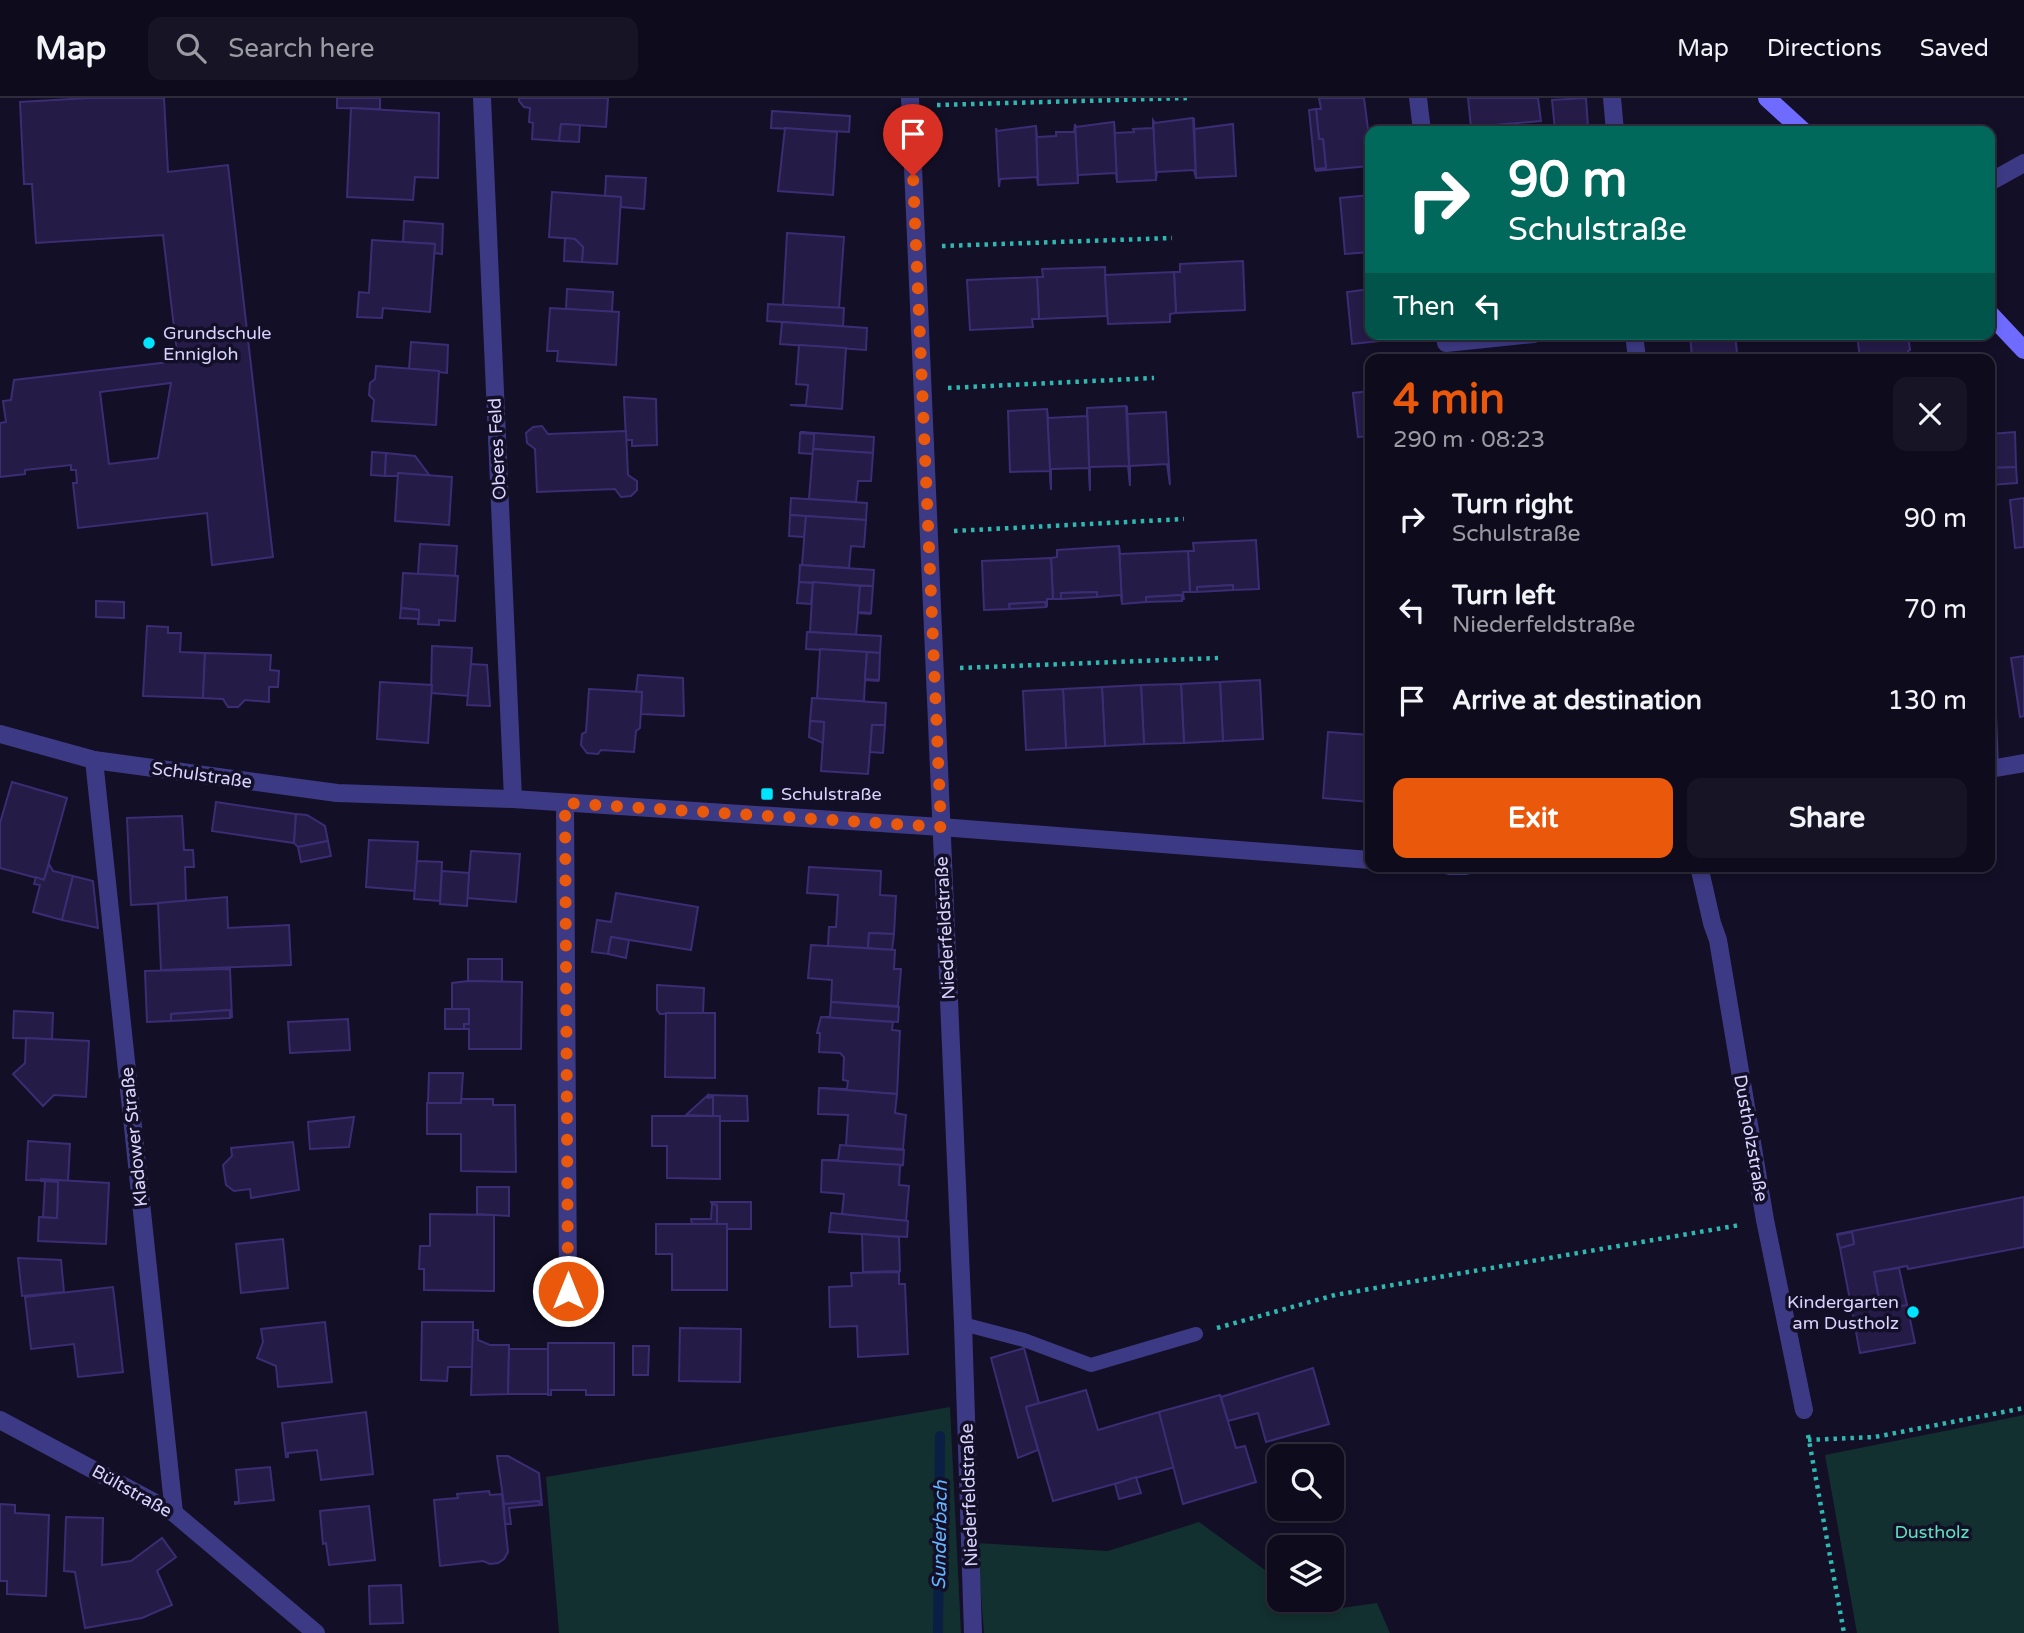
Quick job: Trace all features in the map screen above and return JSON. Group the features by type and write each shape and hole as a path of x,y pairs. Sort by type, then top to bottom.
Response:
{"main road":[{"path":"1767,98 1798,126"},
{"path":"1995,319 2024,350"}],"street":[{"name":"Oberes Feld","path":"482,98 513,799"},
{"path":"1418,98 1421,126"},
{"path":"1612,98 1615,126"},
{"name":"Niederfeldstraße","path":"910,102 963,1324 973,1633"},
{"path":"1995,179 2024,163"},
{"path":"1446,340 1468,340"},
{"name":"Schulstraße","path":"0,734 94,760 337,793 513,799 941,827 1365,860"},
{"name":"Kladower Straße","path":"94,760 174,1513"},
{"path":"1995,768 2024,763"},
{"path":"565,803 568,1291"},
{"name":"Dustholzstraße","path":"1700,872 1718,940 1765,1220 1804,1410"},
{"name":"Bültstraße","path":"0,1420 174,1513 316,1633"}],"lane":[{"path":"963,1324 1024,1340 1091,1365 1196,1334"}],"path":[{"path":"910,102 1188,98"},
{"path":"916,247 1172,237"},
{"path":"922,389 1154,378"},
{"path":"928,533 1184,519"},
{"path":"934,669 1218,658"},
{"path":"1196,1334 1335,1295 1765,1220"},
{"path":"1808,1440 1875,1437 2024,1408"},
{"path":"1804,1410 1844,1633"}],"green space":[{"path":"950,1407 961,1633 559,1633 546,1477"},
{"name":"Dustholz","path":"2024,1415 2024,1633 1857,1633 1825,1455"},
{"path":"1199,1522 1267,1571 1267,1612 1344,1612 1344,1608 1377,1603 1390,1633 984,1633 977,1543 1108,1551"}],"building":[{"path":"164,98 168,172 228,165 273,557 212,565 207,513 78,528 73,483 77,483 76,470 71,470 71,465 25,470 25,474 0,477 0,423 6,422 3,401 11,400 14,380 178,361 163,235 36,243 32,184 24,184 20,102","holes":["171,383 158,458 109,464 100,392"]},
{"path":"337,98 380,98 380,109 337,108"},
{"path":"519,98 608,98 606,127 561,124 559,141 532,139 530,108 524,107"},
{"path":"1319,98 1364,98 1368,126 1365,126 1365,166 1315,171 1326,168 1316,109 1321,109"},
{"path":"1468,98 1538,98 1541,121 1471,126"},
{"path":"1586,98 1588,126 1555,126 1552,100"},
{"path":"351,108 439,113 438,178 415,177 413,200 347,197"},
{"path":"1316,109 1326,168 1315,169 1309,110"},
{"path":"772,111 850,116 849,132 771,128"},
{"path":"1193,118 1196,178 1194,170 1157,172 1156,180 1153,120 1155,123"},
{"path":"1153,120 1156,180 1117,182 1114,122 1115,133 1153,128"},
{"path":"1114,122 1117,182 1116,173 1078,175 1078,183 1075,124 1076,127"},
{"path":"561,124 580,125 579,142 559,141"},
{"path":"1075,124 1078,183 1038,185 1036,126 1037,137 1056,136 1056,132 1074,132"},
{"path":"1233,124 1236,176 1196,178 1194,129"},
{"path":"1036,126 1038,185 1037,177 1000,179 999,187 996,128 997,131"},
{"path":"785,128 837,132 833,195 778,191"},
{"path":"606,176 646,178 644,209 621,207 621,197 605,196"},
{"path":"552,192 621,197 617,264 582,262 583,247 575,239 549,237"},
{"path":"1365,196 1365,252 1345,254 1340,198"},
{"path":"404,221 443,224 442,254 434,253 435,244 403,242"},
{"path":"787,233 844,237 839,308 783,305"},
{"path":"565,238 575,239 583,247 582,262 564,261"},
{"path":"372,240 435,244 430,312 383,308 382,318 357,317 359,292 369,293"},
{"path":"1243,261 1245,310 1176,313 1174,272 1180,272 1180,264"},
{"path":"1105,267 1107,316 1039,319 1037,277 1043,277 1042,269"},
{"path":"1174,272 1176,313 1170,314 1170,322 1108,324 1105,275"},
{"path":"1037,277 1039,319 1032,319 1033,327 970,330 967,280"},
{"path":"567,289 613,292 612,312 566,309"},
{"path":"1365,290 1365,340 1390,340 1352,344 1347,292"},
{"path":"768,304 844,308 843,326 767,321"},
{"path":"550,308 619,312 616,365 557,361 558,351 547,351"},
{"path":"782,322 867,328 866,350 780,344"},
{"path":"1690,340 1736,340 1737,353 1692,354"},
{"path":"1858,340 1909,340 1908,353 1859,354"},
{"path":"411,342 448,345 447,373 409,369"},
{"path":"799,345 846,348 842,409 790,405 806,405 808,385 796,384"},
{"path":"376,366 439,371 436,425 372,421 374,400 369,395"},
{"path":"1365,392 1365,436 1358,437 1353,393"},
{"path":"624,397 656,399 657,445 632,446 632,440 626,440"},
{"path":"1126,406 1130,486 1128,466 1090,467 1090,491 1087,408"},
{"path":"1087,408 1090,491 1089,468 1051,469 1051,490 1047,409 1048,418 1087,416"},
{"path":"1047,409 1051,490 1050,471 1010,472 1008,411"},
{"path":"1166,412 1170,485 1167,464 1130,466 1130,486 1127,414"},
{"path":"542,426 548,434 626,431 628,475 637,481 637,490 631,496 621,497 615,489 537,492 535,449 527,443 526,433 533,427"},
{"path":"800,432 874,437 873,453 813,449 814,434"},
{"path":"2015,432 2016,467 1995,468 1995,434"},
{"path":"800,433 814,434 813,454 799,453"},
{"path":"813,449 873,453 871,481 858,481 856,502 809,499"},
{"path":"372,452 386,453 385,476 371,475"},
{"path":"386,453 415,456 430,476 398,473 398,476 385,476"},
{"path":"2016,467 2017,483 1995,485 1995,468"},
{"path":"398,473 452,477 449,525 395,521"},
{"path":"791,498 867,503 866,520 790,515"},
{"path":"2024,498 2024,547 2015,548 2010,500"},
{"path":"790,515 806,516 804,537 789,536"},
{"path":"806,516 866,520 864,547 851,546 849,568 802,565"},
{"path":"1256,540 1259,589 1233,590 1233,585 1197,587 1197,592 1190,592 1188,551 1194,551 1193,543"},
{"path":"420,544 457,546 455,576 418,574"},
{"path":"1119,546 1120,554 1188,551 1190,592 1183,592 1184,600 1182,595 1146,597 1146,602 1122,604"},
{"path":"1119,546 1122,604 1121,595 1097,597 1097,592 1061,593 1061,599 1053,599 1051,558 1057,557 1057,550"},
{"path":"1051,558 1053,599 1047,599 1047,607 1045,602 1009,604 1010,609 984,610 982,561"},
{"path":"800,565 874,570 873,586 799,582"},
{"path":"403,573 458,576 455,621 439,620 439,625 418,624 419,610 401,608"},
{"path":"799,582 813,583 811,604 797,603"},
{"path":"813,582 860,586 858,612 871,614 858,613 856,635 810,632"},
{"path":"1233,585 1233,590 1197,592 1197,587"},
{"path":"860,586 873,586 871,613 858,612"},
{"path":"1097,592 1097,597 1061,599 1061,593"},
{"path":"1182,595 1182,601 1146,602 1146,597"},
{"path":"96,601 124,602 124,618 96,617"},
{"path":"1045,602 1046,607 1010,609 1009,604"},
{"path":"401,608 419,610 419,619 400,618"},
{"path":"147,626 168,627 168,633 181,633 180,652 205,653 203,698 143,696"},
{"path":"807,632 881,636 880,653 806,649"},
{"path":"432,646 472,648 469,696 431,693"},
{"path":"820,649 867,652 865,679 879,681 865,680 864,701 817,699"},
{"path":"867,652 880,653 879,680 865,679"},
{"path":"205,653 271,655 270,670 279,671 278,687 269,687 269,702 245,700 238,707 228,707 223,699 203,698"},
{"path":"2024,656 2024,716 2020,717 2011,658"},
{"path":"471,664 487,665 490,706 467,705"},
{"path":"638,675 683,678 684,716 641,714 642,692 636,692"},
{"path":"1260,680 1263,739 1223,741 1220,682"},
{"path":"380,682 432,685 428,743 377,739"},
{"path":"1220,682 1223,741 1184,743 1181,684"},
{"path":"1181,684 1184,743 1144,744 1141,685"},
{"path":"1141,685 1144,744 1105,746 1102,687"},
{"path":"1102,687 1105,746 1066,748 1063,689"},
{"path":"589,689 642,692 640,728 636,731 634,752 601,750 598,754 587,753 581,745 582,734 586,732"},
{"path":"1063,689 1066,748 1026,750 1023,691"},
{"path":"812,698 886,703 885,725 872,725 868,774 821,771 824,722 810,721"},
{"path":"810,721 824,722 823,743 809,737"},
{"path":"872,725 885,725 883,753 870,752"},
{"path":"1328,732 1365,735 1365,802 1323,798"},
{"path":"12,782 67,798 44,880 0,868 0,823"},
{"path":"216,802 296,814 294,843 212,831"},
{"path":"296,814 307,815 325,826 328,841 298,847 294,843"},
{"path":"182,816 184,850 193,850 194,867 185,867 186,902 131,905 127,818"},
{"path":"369,840 418,842 415,891 366,887"},
{"path":"328,841 331,856 301,862 298,847"},
{"path":"471,851 520,854 516,902 467,898"},
{"path":"417,861 442,862 440,901 414,899"},
{"path":"49,864 53,871 73,876 62,920 33,912 40,885 34,884 36,877 44,880"},
{"path":"809,867 881,871 880,895 896,896 894,934 869,933 868,948 828,946 829,927 836,927 838,895 807,893"},
{"path":"442,871 469,873 467,906 440,904"},
{"path":"73,876 93,881 98,928 62,920"},
{"path":"616,893 698,907 691,950 611,937 608,954 592,952 597,920 611,922"},
{"path":"227,897 228,928 289,925 291,965 161,970 158,903"},
{"path":"869,933 894,934 892,950 868,948"},
{"path":"611,937 629,940 626,958 608,954"},
{"path":"811,945 895,950 894,969 901,969 898,1006 831,1002 832,980 808,978"},
{"path":"468,959 502,959 502,982 468,981"},
{"path":"230,969 232,1018 230,1010 171,1014 171,1021 147,1022 145,971"},
{"path":"522,982 521,1049 469,1049 469,1029 464,1029 464,1024 469,1024 469,1009 452,1009 452,983"},
{"path":"657,985 704,988 703,1013 660,1014 657,1010"},
{"path":"831,1002 899,1007 898,1022 821,1017 830,1017"},
{"path":"445,1009 469,1009 469,1024 464,1024 464,1029 445,1029"},
{"path":"230,1010 230,1018 171,1021 171,1014"},
{"path":"14,1011 53,1013 52,1039 13,1038"},
{"path":"666,1013 715,1013 715,1078 665,1077"},
{"path":"821,1017 893,1022 892,1030 900,1031 897,1094 819,1088 847,1089 848,1081 843,1080 844,1057 840,1053 819,1052 820,1033 817,1033"},
{"path":"348,1019 350,1050 290,1053 288,1022"},
{"path":"26,1038 89,1041 86,1097 54,1095 43,1106 13,1074 25,1063"},
{"path":"429,1073 463,1073 461,1103 428,1103"},
{"path":"819,1088 897,1094 895,1113 906,1115 903,1149 846,1146 848,1115 818,1114"},
{"path":"708,1095 747,1096 748,1121 720,1121 720,1116 713,1116 713,1097 708,1098"},
{"path":"708,1095 708,1098 713,1097 713,1116 686,1115"},
{"path":"461,1099 493,1099 493,1105 515,1105 516,1172 461,1171 461,1134 427,1134 427,1103 461,1103"},
{"path":"652,1116 720,1116 720,1179 667,1178 667,1146 652,1146"},
{"path":"354,1117 349,1147 310,1149 308,1122"},
{"path":"28,1141 70,1144 68,1181 26,1180"},
{"path":"293,1142 299,1190 251,1198 250,1189 234,1191 226,1185 223,1165 232,1156 231,1148"},
{"path":"840,1145 904,1150 903,1165 822,1160 838,1160"},
{"path":"822,1160 903,1165 900,1166 899,1185 909,1186 906,1221 842,1214 844,1194 821,1192"},
{"path":"41,1179 109,1183 106,1244 38,1241 39,1217 57,1218 58,1182"},
{"path":"45,1181 58,1182 57,1218 43,1217"},
{"path":"477,1187 509,1187 509,1216 477,1214"},
{"path":"2024,1197 2024,1247 1908,1269 1907,1266 1874,1272 1881,1309 1907,1305 1915,1343 1860,1353 1840,1248 1854,1244 1852,1232 1837,1234"},
{"path":"711,1202 751,1202 751,1229 727,1229 727,1224 717,1224 717,1205"},
{"path":"712,1204 717,1205 717,1224 692,1224 691,1219 711,1219"},
{"path":"831,1213 908,1221 907,1237 829,1232"},
{"path":"430,1214 494,1215 494,1291 424,1290 424,1269 419,1269 420,1246 430,1246"},
{"path":"656,1224 727,1224 727,1290 672,1290 672,1254 656,1254"},
{"path":"1852,1232 1854,1244 1840,1248 1837,1235"},
{"path":"862,1234 899,1237 900,1271 863,1272"},
{"path":"283,1239 288,1288 241,1293 236,1244"},
{"path":"18,1258 61,1260 64,1292 22,1296"},
{"path":"1899,1268 1907,1305 1881,1309 1874,1272"},
{"path":"899,1272 899,1284 905,1284 908,1354 858,1357 857,1326 830,1327 829,1287 852,1286 851,1273"},
{"path":"113,1287 123,1372 78,1377 74,1344 31,1349 25,1297"},
{"path":"325,1322 332,1382 278,1387 276,1366 257,1358 263,1342 261,1329"},
{"path":"422,1322 473,1322 473,1367 448,1367 447,1381 421,1380"},
{"path":"680,1328 741,1329 740,1382 679,1381"},
{"path":"473,1330 478,1330 478,1340 490,1345 509,1345 508,1394 471,1395"},
{"path":"548,1343 614,1343 614,1395 586,1395 586,1390 551,1390 551,1395 548,1395"},
{"path":"633,1346 649,1346 648,1375 633,1375"},
{"path":"1024,1348 1039,1403 1026,1407 1038,1450 1018,1458 991,1358"},
{"path":"509,1349 548,1349 548,1394 508,1394"},
{"path":"1313,1368 1329,1424 1266,1442 1258,1413 1228,1421 1221,1397"},
{"path":"1086,1390 1098,1430 1159,1412 1175,1467 1053,1501 1026,1407"},
{"path":"1220,1395 1236,1448 1245,1446 1256,1482 1183,1504 1159,1412"},
{"path":"366,1412 373,1474 321,1480 317,1450 288,1453 286,1457 282,1423"},
{"path":"497,1456 508,1456 539,1473 542,1505 539,1501 504,1504"},
{"path":"270,1467 274,1500 235,1504 239,1502 236,1470"},
{"path":"1136,1477 1141,1493 1119,1499 1115,1484"},
{"path":"489,1491 490,1495 502,1494 508,1552 504,1559 490,1564 483,1561 440,1566 434,1500 458,1498 457,1494"},
{"path":"539,1501 540,1505 509,1508 511,1524 505,1524 504,1504"},
{"path":"0,1504 15,1505 15,1513 49,1515 46,1596 7,1594 7,1581 0,1581"},
{"path":"369,1506 375,1560 329,1565 326,1543 323,1544 320,1511"},
{"path":"66,1517 103,1518 102,1565 131,1561 162,1538 176,1557 157,1571 172,1605 142,1618 85,1628 75,1572 64,1571"},
{"path":"401,1585 403,1623 370,1624 369,1586"}],"waterway":[{"name":"Sunderbach","path":"938,1633 940,1436"}],"place":[{"name":"Grundschule Ennigloh","path":"149,343"},
{"name":"Schulstraße","path":"767,794"},
{"name":"Kindergarten am Dustholz","path":"1913,1312"}],"route":[{"path":"568,1291 565,803 941,827 913,176"}]}
